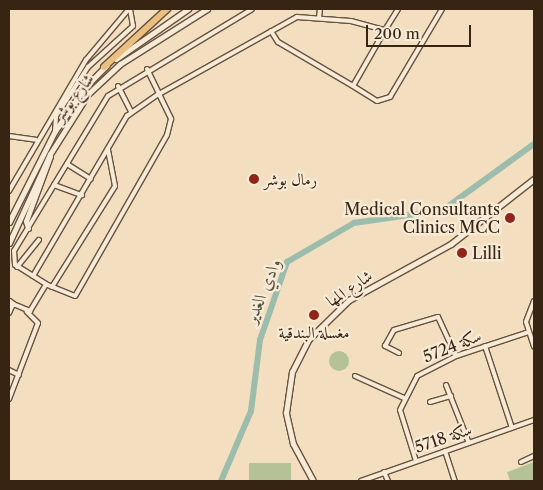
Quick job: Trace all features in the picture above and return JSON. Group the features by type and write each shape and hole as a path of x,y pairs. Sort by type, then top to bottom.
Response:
{"highway":[{"path":"104,67 168,9"}],"main road":[{"name":"شارع بوشر","path":"9,222 55,131 104,67 188,9"},
{"name":"شارع بوشر","path":"9,243 50,154 75,111 103,78 207,9"},
{"path":"28,228 26,221 48,170 50,154"}],"street":[{"path":"9,191 36,140 86,60 129,9"},
{"path":"55,131 56,116 91,62 133,26 129,9"},
{"path":"147,69 171,118 167,135 75,296 52,287 17,267 13,254 97,111 118,86 147,69 252,9"},
{"path":"320,9 320,18"},
{"path":"353,86 398,9"},
{"path":"271,31 278,42 377,101 390,97 442,9"},
{"path":"32,276 131,112 159,94 297,17 320,18 385,30"},
{"path":"122,18 132,19"},
{"path":"118,86 131,112"},
{"path":"9,136 36,140"},
{"path":"52,287 115,186 108,149"},
{"path":"67,164 91,180"},
{"name":"شارع المها","path":"313,481 293,444 286,413 292,372 309,339 349,300 451,244 534,179"},
{"path":"54,185 76,196 83,193"},
{"path":"17,267 39,240"},
{"path":"27,312 46,284"},
{"path":"534,301 526,318 534,347"},
{"path":"9,313 10,302 27,312 38,323 9,399"},
{"path":"400,352 385,346 394,330 438,317 456,356"},
{"name":"سكة 5724","path":"416,461 400,417 404,398 424,368 529,332"},
{"path":"485,346 512,428"},
{"path":"9,370 19,375"},
{"path":"355,376 404,398"},
{"path":"446,385 469,443"},
{"path":"430,402 450,396"},
{"name":"سكة 5718","path":"360,481 534,420"},
{"path":"445,451 456,481"},
{"path":"521,462 534,456"},
{"path":"384,472 388,481"}],"green space":[{"path":"335,351 343,351 349,357 349,365 343,371 335,371 329,365 329,357"},
{"path":"534,462 534,481 510,481 507,472"},
{"path":"249,463 291,463 291,481 249,481"}],"waterway":[{"name":"وادي الغدير","path":"221,481 251,411 260,340 287,262 354,223 443,210 534,144"}],"place":[{"name":"رمال بوشر","path":"254,179"},
{"name":"Medical Consultants Clinics MCC","path":"510,218"},
{"name":"Lilli","path":"462,253"},
{"name":"مغسلة البندقية","path":"314,315"}]}
